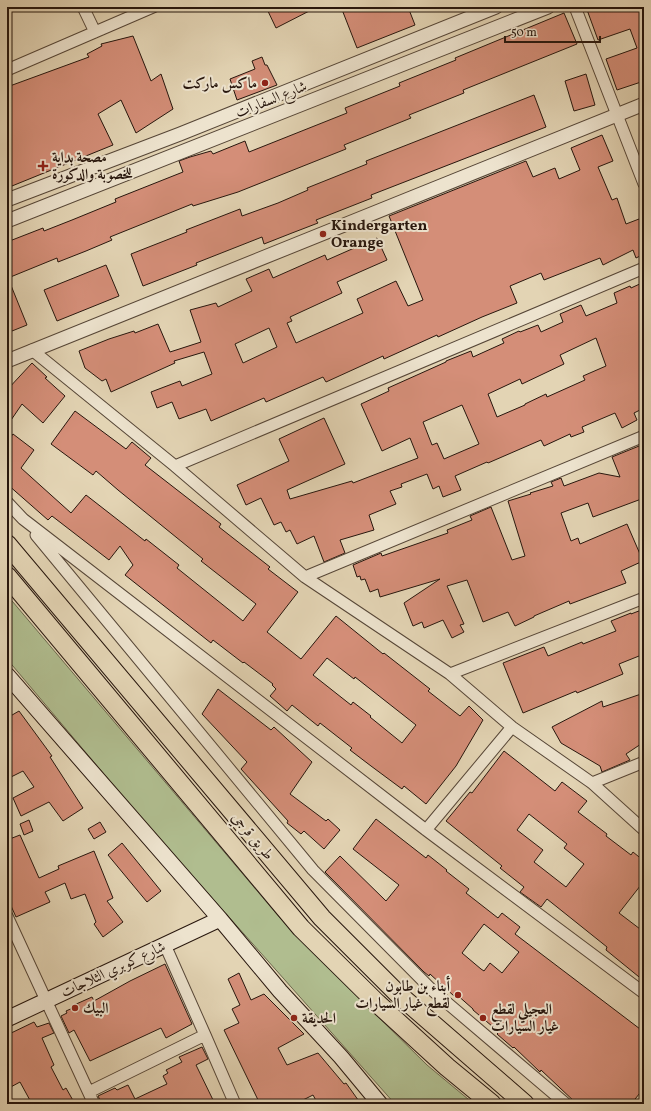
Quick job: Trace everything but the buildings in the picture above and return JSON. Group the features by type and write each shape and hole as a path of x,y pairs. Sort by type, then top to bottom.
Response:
{"highway":[{"name":"طريق قرجي","path":"7,544 322,918 397,993 525,1104"},
{"name":"طريق قرجي","path":"7,576 301,928 377,1003 447,1067 492,1104"},
{"path":"91,676 107,662"}],"main road":[{"path":"7,675 280,991 341,1057 380,1104"},
{"name":"شارع كوبري الثلاجات","path":"7,1019 220,920"}],"street":[{"path":"83,7 95,32"},
{"path":"7,70 153,7"},
{"name":"شارع السفارات","path":"7,200 180,134 496,7"},
{"name":"شارع السفارات","path":"7,221 548,7"},
{"path":"575,7 644,184"},
{"path":"7,361 644,104"},
{"path":"175,466 644,268"},
{"path":"32,350 175,466 305,577 450,674 512,726 592,783 644,830"},
{"path":"305,577 644,436"},
{"path":"7,502 23,519 313,870 432,990 566,1104"},
{"path":"23,519 426,830 644,993"},
{"path":"450,674 644,598"},
{"path":"426,830 512,726"},
{"path":"592,783 644,762"},
{"path":"7,916 94,1104"},
{"path":"164,945 235,1104"},
{"path":"89,1092 205,1035"}],"green space":[{"path":"7,595 280,918 427,1065 474,1104 395,1104 141,818 7,659"}],"place":[{"name":"ماكس ماركت","path":"265,83"},
{"name":"مصحة بداية للخصوبة والدكورة","path":"43,166"},
{"name":"Kindergarten Orange","path":"323,234"},
{"name":"أبناء بن طابون لقطع غيار السيارات","path":"458,995"},
{"name":"البيك","path":"75,1008"},
{"name":"الحديقة","path":"294,1018"},
{"name":"العجيلي لقطع غيار السيارات","path":"483,1018"}]}
